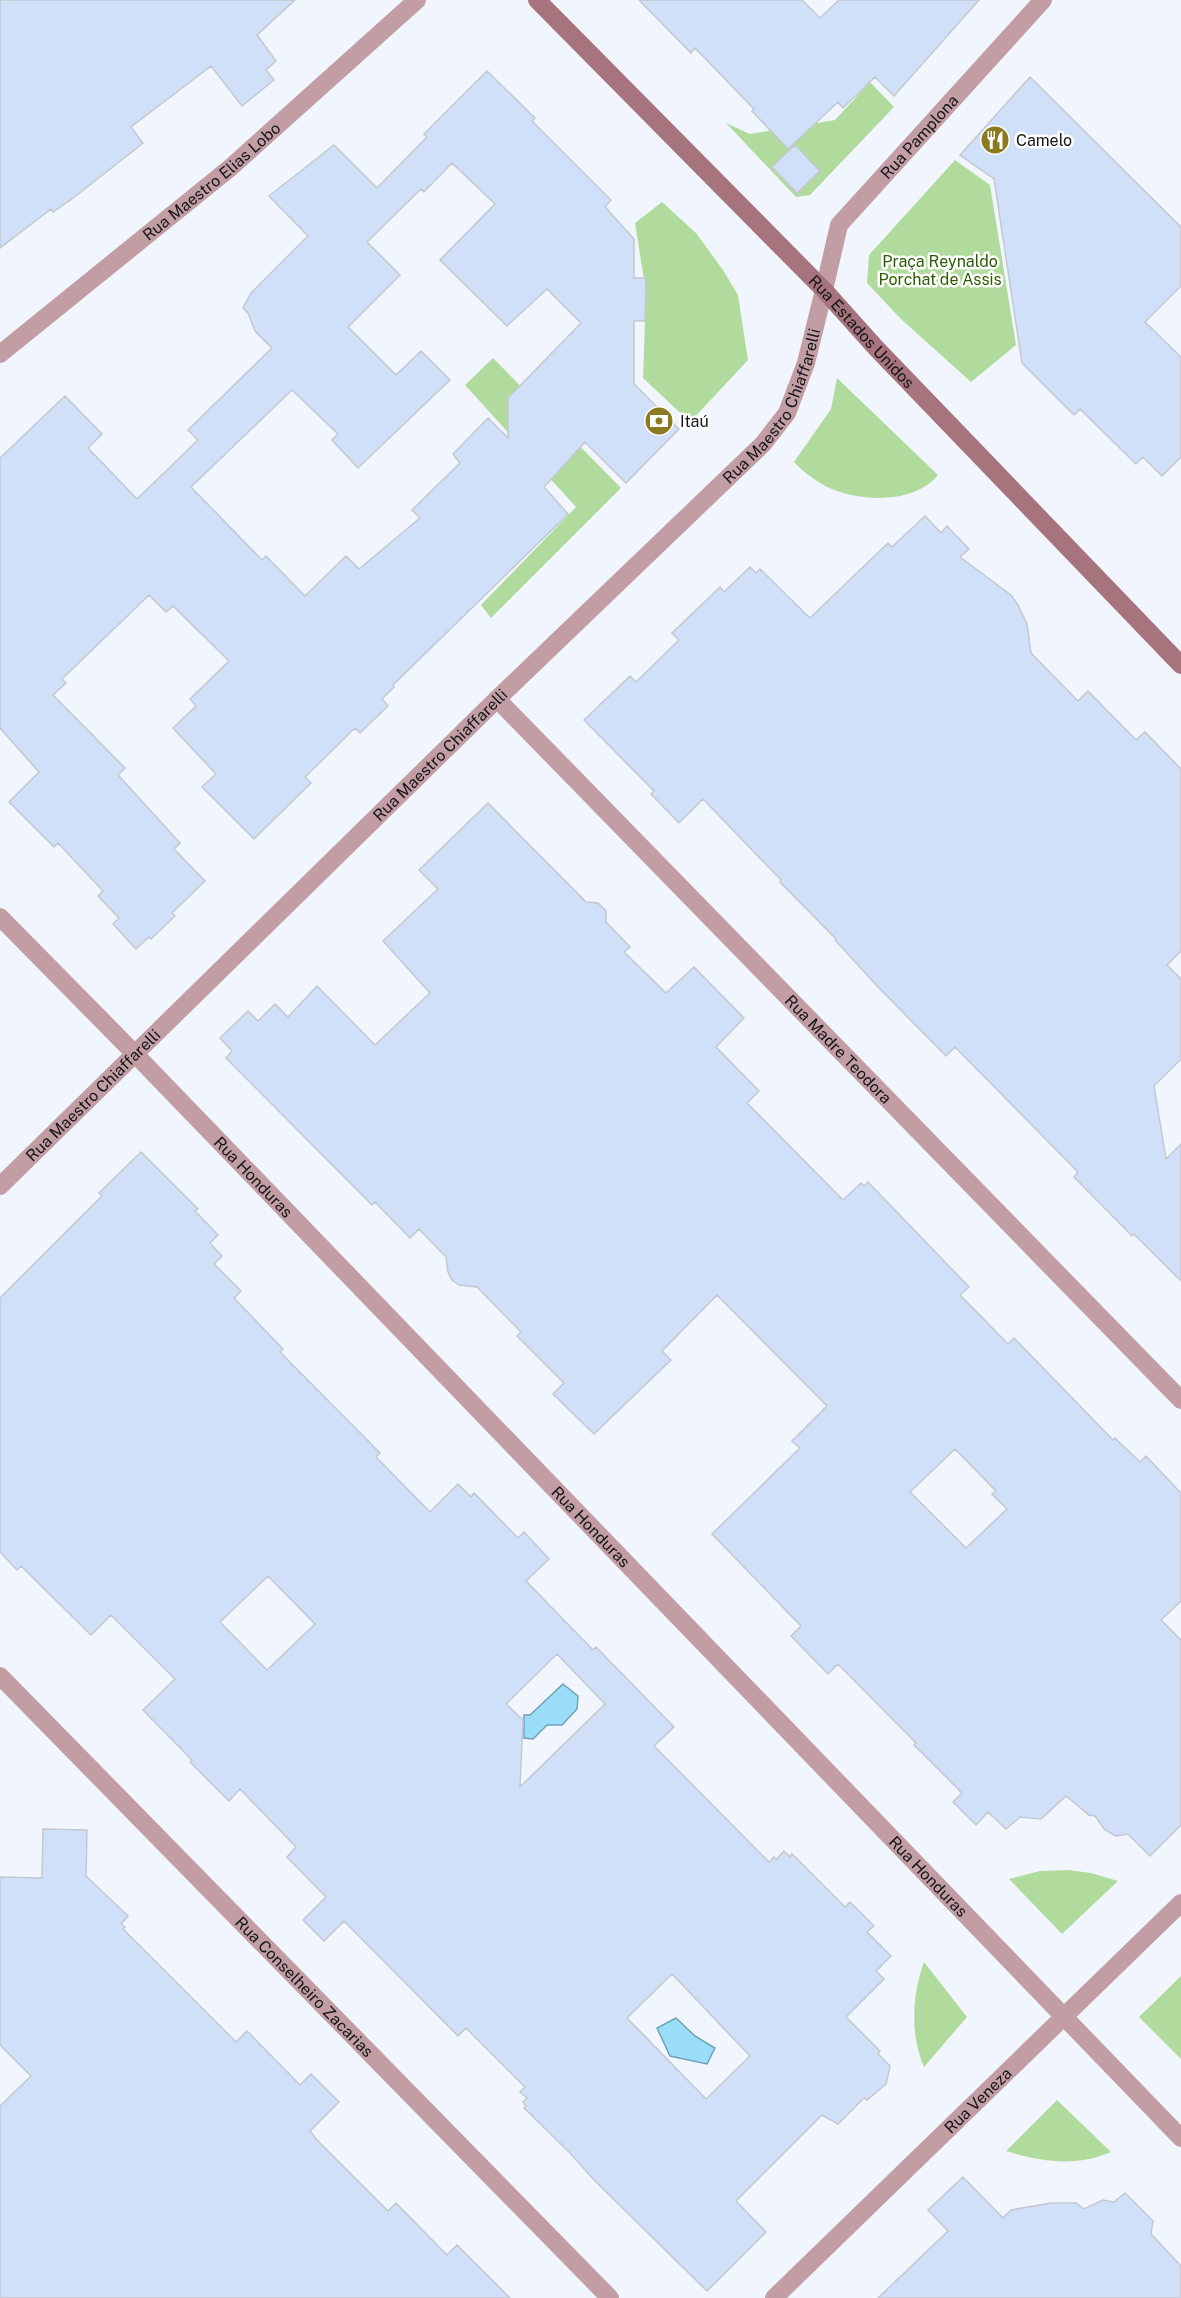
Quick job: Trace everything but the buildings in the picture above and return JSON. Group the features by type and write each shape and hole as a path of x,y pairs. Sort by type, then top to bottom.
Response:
{"main road":[{"name":"Rua Estados Unidos","path":"537,0 824,290 876,348 1181,665"}],"street":[{"name":"Rua Maestro Elias Lobo","path":"0,354 230,168 417,0"},
{"name":"Rua Pamplona","path":"824,290 839,225 1043,0"},
{"name":"Rua Maestro Chiaffarelli","path":"0,1186 497,699 763,444 787,413 806,363 824,290"},
{"name":"Rua Madre Teodora","path":"497,699 1181,1400"},
{"name":"Rua Honduras","path":"0,916 1181,2138"},
{"name":"Rua Conselheiro Zacarias","path":"0,1676 610,2298"},
{"name":"Rua Veneza","path":"774,2298 1181,1903"}],"green space":[{"path":"870,82 894,107 810,195 796,197 726,123 750,134 835,120"},
{"name":"Praça Reynaldo Porchat de Assis","path":"955,160 990,185 1016,345 971,382 901,319 867,283 869,255"},
{"path":"662,202 696,233 738,295 748,360 690,422 643,378 646,292 635,223"},
{"path":"493,358 621,488 491,618 481,605 576,507 465,385"},
{"path":"837,378 938,475 929,484 905,495 891,497 849,495 831,489 814,479 794,462 831,409"},
{"path":"1068,1870 1091,1873 1118,1881 1062,1934 1009,1879 1040,1871"},
{"path":"924,1962 967,2017 924,2067 916,2042 914,2015 917,1988"},
{"path":"1181,1976 1181,2059 1139,2017"},
{"path":"1057,2100 1111,2152 1085,2160 1058,2161 1032,2158 1006,2151"}],"water":[{"path":"563,1684 578,1696 577,1709 562,1725 547,1725 533,1739 524,1738 524,1715 530,1715"},
{"path":"676,2018 695,2036 715,2048 707,2064 670,2056 657,2028"}],"place":[{"name":"Camelo","path":"995,140"},
{"name":"Itaú","path":"659,421"}]}
